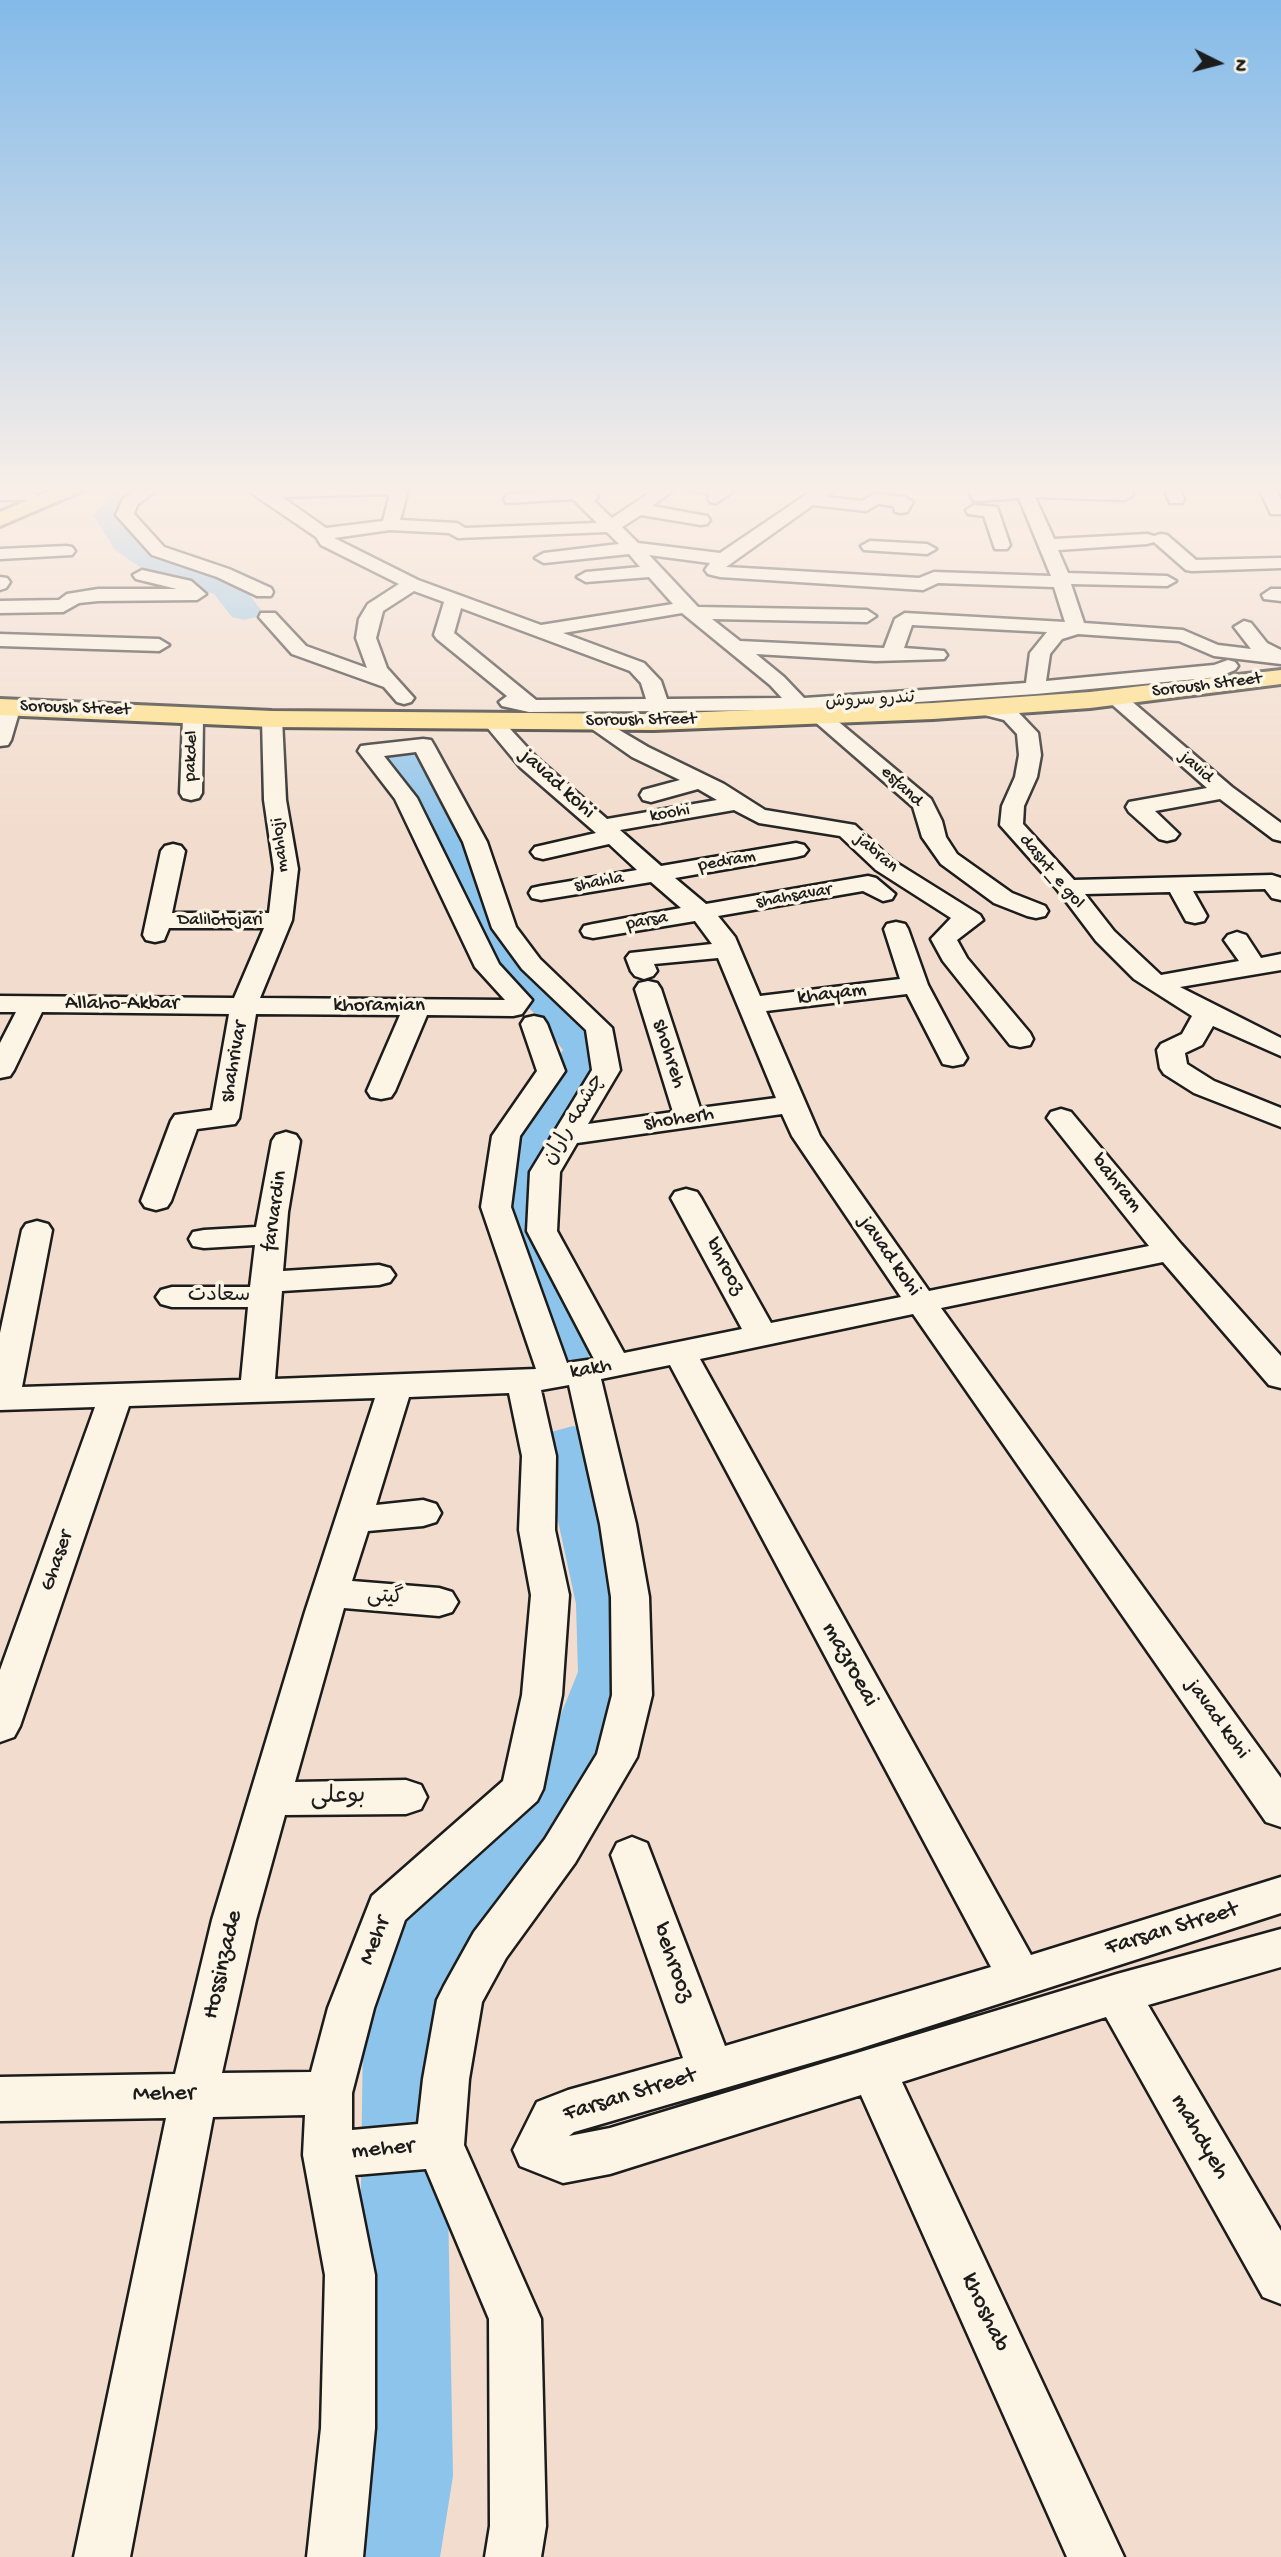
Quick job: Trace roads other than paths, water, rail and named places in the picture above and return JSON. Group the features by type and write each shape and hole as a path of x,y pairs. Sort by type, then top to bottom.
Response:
{"main road":[{"name":"Soroush Street","path":"2,715 313,704 507,710 592,722 821,717 1115,697 1264,672"},
{"name":"Soroush Street","path":"2,715 272,719 795,700 1264,672"},
{"path":"0,686 223,693"},
{"path":"307,695 398,691 507,710"},
{"path":"1153,692 1266,704"},
{"path":"2,715 272,719"}],"street":[{"path":"0,607 64,605"},
{"path":"379,605 369,619 366,638 378,670 398,691"},
{"name":"javad kohi","path":"452,605 444,635 507,710 528,762 657,873 701,913 722,937 806,1136 921,1303 1281,1810"},
{"path":"471,605 637,667 651,681 658,703"},
{"path":"685,605 777,681 795,700"},
{"path":"1069,605 1076,628"},
{"path":"971,609 995,611 997,623"},
{"path":"539,631 690,610 867,616"},
{"path":"268,617 299,650 398,691"},
{"path":"892,653 905,619 997,623 1183,636 1264,672"},
{"path":"115,643 128,621"},
{"path":"39,641 54,623"},
{"path":"1244,627 1260,647 1264,672"},
{"path":"1036,684 1040,653 1055,635 1076,628"},
{"path":"0,640 159,645"},
{"path":"736,648 937,655"},
{"path":"507,710 523,718 745,715 935,708 1088,696 1230,679 1264,672"},
{"name":"javid","path":"1115,697 1224,792 1281,834"},
{"name":"dasht_e gol","path":"980,708 1011,716 1027,733 1030,755 1026,777 1013,806 1011,825 1068,887 1084,912 1143,974 1207,1013 1275,1040"},
{"name":"esfand","path":"821,717 923,803 934,837 949,859 1003,898 1036,911"},
{"name":"pakdel","path":"191,793 193,719"},
{"name":"mahloji","path":"244,1006 280,920 286,869 275,800 272,719"},
{"name":"jabran","path":"592,722 640,752 700,781 759,816 846,830 884,865 971,920"},
{"name":"چشمه راران","path":"522,1011 488,967 405,798 369,751 423,745 475,842 504,928 531,964 599,1028 606,1070 545,1172 542,1231 569,1374"},
{"path":"651,795 700,781"},
{"path":"1167,834 1138,807 1224,792"},
{"name":"koohi","path":"543,852 609,831 737,803"},
{"name":"pedram","path":"657,873 796,850"},
{"name":"Dalilotojari","path":"173,851 158,928 280,920"},
{"name":"shahla","path":"541,893 657,873"},
{"name":"shahsavar","path":"701,913 868,883 883,894"},
{"path":"1068,887 1272,883 1281,893"},
{"path":"1178,885 1195,916"},
{"path":"1020,1040 1007,1020 956,961 944,939 963,921 1020,916 1036,911 1084,912"},
{"name":"parsa","path":"593,931 701,913"},
{"path":"896,929 915,985 953,1058"},
{"path":"1237,940 1255,967"},
{"name":"shohreh","path":"689,1118 639,958 727,950"},
{"path":"1157,983 1281,962"},
{"name":"khayam","path":"749,1005 915,985"},
{"name":"Allaho-Akbar","path":"0,1004 244,1006"},
{"path":"0,1070 33,1004"},
{"name":"khoramian","path":"244,1006 417,1007 522,1011"},
{"name":"shahrivar","path":"156,1202 186,1121 225,1118 244,1006"},
{"path":"380,1091 417,1007"},
{"path":"513,2557 518,2526 515,2319 440,2145 446,2080 460,2000 490,1945 561,1851 617,1757 632,1695 630,1597 603,1449 496,1207 506,1136 551,1070 522,1011"},
{"path":"1207,1013 1192,1039 1171,1050 1174,1068 1204,1087 1281,1118"},
{"name":"shoherh","path":"566,1136 791,1104"},
{"name":"bahram","path":"1061,1118 1170,1251 1281,1377"},
{"name":"farvardin","path":"257,1391 271,1235 286,1141"},
{"name":"bhrooz","path":"685,1198 762,1336"},
{"path":"2,1399 37,1230"},
{"path":"204,1239 271,1235"},
{"name":"kakh","path":"2,1399 396,1386 569,1374 1170,1251"},
{"name":"farvardin","path":"266,1289 379,1275"},
{"name":"سعادت","path":"172,1297 266,1289"},
{"name":"mazroeai","path":"680,1353 1020,1977"},
{"name":"Mehr","path":"335,2557 348,2428 350,2275 327,2155 329,2093 351,2008 387,1909 522,1789 542,1695 550,1595 537,1530 539,1456 569,1374"},
{"name":"Hossinzade","path":"102,2557 194,2094 234,1920 331,1593 396,1386"},
{"name":"Ghaser","path":"0,1726 116,1395"},
{"path":"354,1520 423,1513"},
{"name":"گیتی","path":"331,1593 439,1602"},
{"name":"بوعلی","path":"270,1799 405,1797"},
{"name":"behrooz","path":"632,1856 711,2071"},
{"name":"Farsan Street","path":"1281,1895 855,2030 554,2118 537,2150 563,2160 610,2151 1117,1994 1281,1948"},
{"name":"mahdyeh","path":"1117,1994 1281,2279"},
{"name":"khoshab","path":"873,2070 1096,2557"},
{"name":"Meher","path":"0,2099 329,2093"},
{"name":"meher","path":"327,2155 440,2145"}],"waterway":[{"path":"240,605 244,610"},
{"path":"404,764 444,828 487,929 518,972 551,1003 588,1049 563,1089 531,1127 517,1155 514,1199 564,1349"},
{"path":"390,2557 405,2476 404,2035 445,1917 570,1783 613,1672 609,1604 573,1447"}]}
